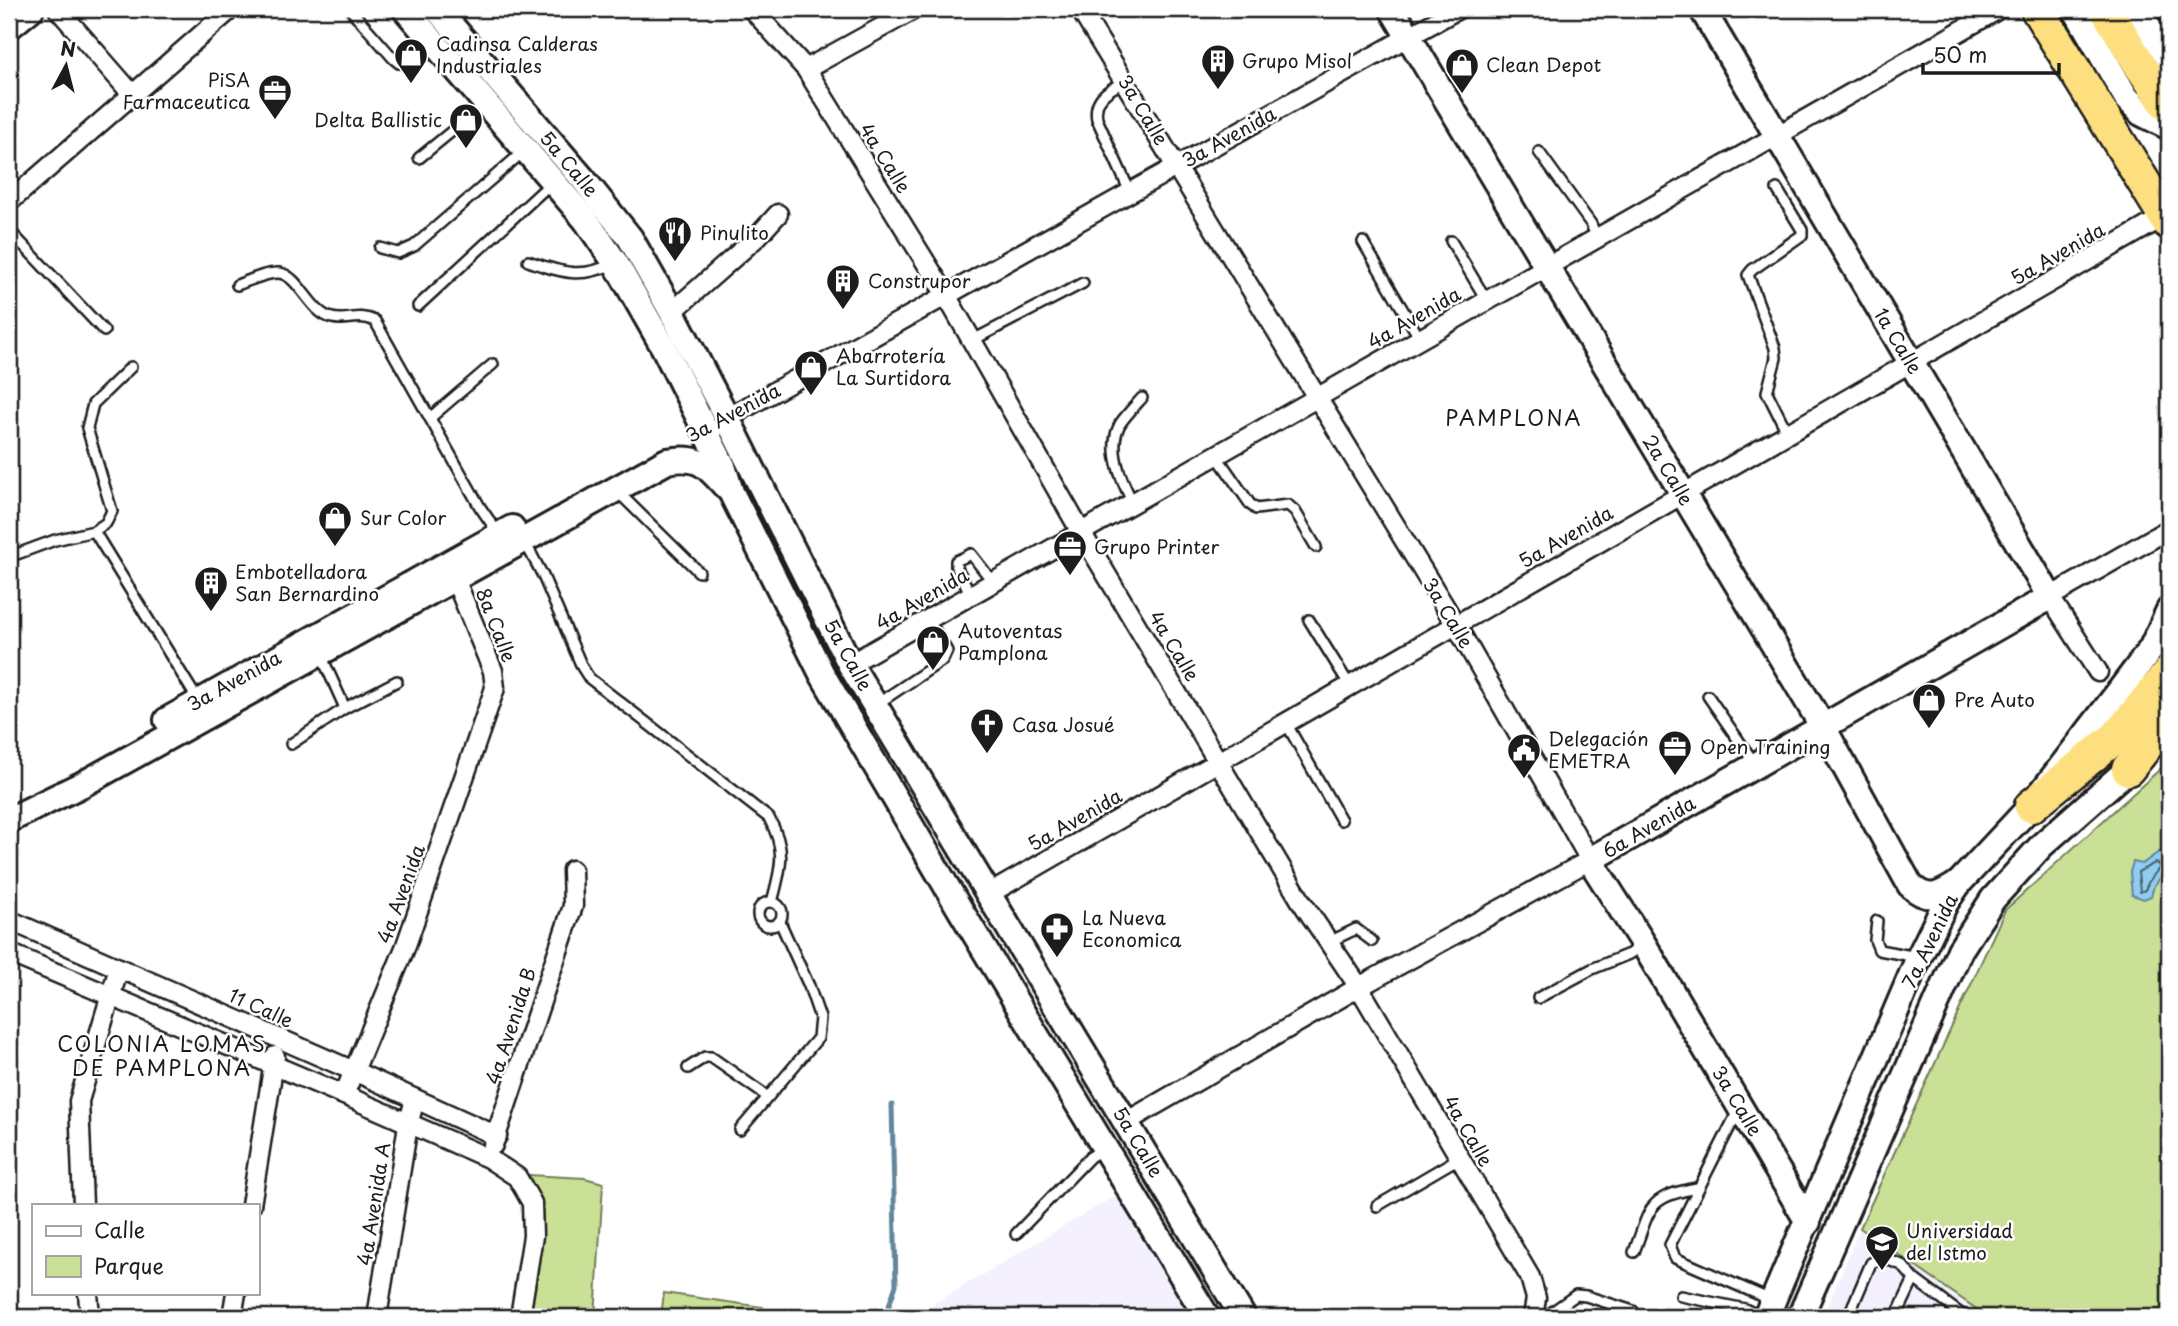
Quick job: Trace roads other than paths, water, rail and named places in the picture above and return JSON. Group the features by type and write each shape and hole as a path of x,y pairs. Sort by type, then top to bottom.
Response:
{"highway":[{"path":"2037,9 2168,226"},
{"path":"2088,12 2155,64 2168,117"},
{"path":"2031,806 2117,736 2169,673"},
{"path":"2128,769 2169,717"}],"main road":[{"path":"9,27 31,9"},
{"name":"5a Calle","path":"405,9 552,182 629,269 672,312 850,664 1243,1317"},
{"name":"5a Calle","path":"437,9 583,179 629,238 629,269 663,346 723,466 731,492 822,674 1207,1317"},
{"name":"2a Calle","path":"1392,9 1823,727 1910,885 1928,897 1940,896 1959,883"},
{"name":"1a Calle","path":"1702,9 2050,597"},
{"path":"2137,9 2155,64"},
{"path":"2088,12 2126,97 2141,113 2168,117"},
{"name":"3a Avenida","path":"510,542 727,418"},
{"name":"3a Avenida","path":"9,819 83,785 202,708 451,571 616,490 667,461 686,457 698,461 731,492"},
{"name":"3a Avenida","path":"202,708 320,654 451,571"},
{"name":"6a Avenida","path":"1590,860 2050,597"},
{"name":"7a Avenida","path":"1767,1312 1808,1222 1919,957 1946,902 1959,883 2031,806 2143,659 2169,610"},
{"name":"7a Avenida","path":"1805,1314 1960,950 1993,899 2042,845 2169,734"},
{"name":"3a Calle","path":"1590,860 1644,945 1808,1222"}],"street":[{"path":"58,9 132,94"},
{"path":"9,202 231,9"},
{"name":"4a Calle","path":"751,9 806,69 946,295 1081,532 1301,901 1359,987 1530,1277 1536,1298 1533,1317"},
{"name":"3a Calle","path":"1080,9 1456,625 1590,860"},
{"name":"3a Avenida","path":"727,418 1458,9"},
{"name":"4a Avenida","path":"850,664 1999,9"},
{"path":"806,69 912,10"},
{"path":"672,312 757,237 778,214"},
{"name":"5a Avenida","path":"989,894 1911,363 2168,226"},
{"path":"723,466 719,430 727,418"},
{"name":"6a Avenida","path":"2050,597 2169,529"},
{"name":"8a Calle","path":"451,571 493,671 495,688 491,704"},
{"name":"1a Calle","path":"2050,597 2098,672"},
{"name":"4a Avenida","path":"344,1095 356,1072 405,948 491,704"},
{"name":"6a Avenida","path":"1126,1122 1359,987 1590,860"},
{"name":"4a Avenida B","path":"488,1158 573,906 572,870"},
{"name":"11 Calle","path":"9,920 497,1136"},
{"path":"9,953 488,1158 517,1177 533,1203 533,1236 520,1317"},
{"path":"83,1204 79,1101 119,968"},
{"path":"251,1204 278,1039"},
{"name":"4a Avenida A","path":"377,1317 408,1125 415,1099"},
{"path":"88,1294 90,1317"},
{"path":"232,1317 236,1294"}],"lane":[{"path":"350,9 399,63 406,62 433,42"},
{"path":"1125,81 1109,90 1097,102 1095,109 1130,192"},
{"path":"419,158 485,104"},
{"path":"380,248 398,253 414,246 526,150"},
{"path":"1539,152 1591,224 1597,238"},
{"path":"418,306 552,182"},
{"path":"1777,189 1802,230 1802,235 1748,275 1775,348 1776,358 1767,392 1788,434"},
{"path":"9,230 104,331"},
{"path":"1451,241 1487,301"},
{"path":"1363,242 1420,339"},
{"path":"528,261 561,272 579,274 602,269 629,269"},
{"path":"237,285 278,273 288,276 315,308 331,318 365,316 375,321 480,507 543,576 589,678 769,818 778,834 782,865 772,902"},
{"path":"972,340 1083,283"},
{"path":"430,418 494,364"},
{"path":"9,557 55,540 94,531 106,523 113,511 87,428 93,404 131,367"},
{"path":"1133,503 1114,452 1120,425 1142,398"},
{"path":"1216,455 1256,509 1288,505 1295,511 1316,547"},
{"path":"616,490 699,572"},
{"path":"94,531 202,708"},
{"path":"971,595 956,566 957,561 971,554 993,582"},
{"path":"875,705 946,656 947,652 929,619"},
{"path":"1310,620 1350,686"},
{"path":"320,654 345,708"},
{"path":"291,744 345,708 397,681"},
{"path":"1708,696 1756,765"},
{"path":"1286,723 1340,820"},
{"path":"772,902 760,907 758,919 769,927 780,922"},
{"path":"740,1130 818,1038 820,1018 809,986 780,922 782,909 772,902"},
{"path":"1877,921 1875,940 1879,950 1919,957"},
{"path":"1329,942 1356,929 1372,941"},
{"path":"1538,998 1644,945"},
{"path":"688,1068 705,1057 711,1057 768,1097"},
{"path":"1740,1106 1670,1245 1675,1258 1767,1312"},
{"path":"1016,1234 1090,1157 1104,1148"},
{"path":"1377,1206 1459,1158"},
{"path":"1634,1252 1651,1206 1672,1193 1697,1188"},
{"path":"1848,1317 1871,1263 1883,1258 1902,1265 1914,1279 1965,1317"},
{"path":"1896,1317 1914,1279"},
{"path":"1545,1317 1576,1295 1633,1311"},
{"path":"1681,1296 1767,1312"}],"water":[{"path":"2169,848 2169,867 2154,886 2151,896 2144,899 2132,895 2130,872 2133,862 2142,864"}],"waterway":[{"path":"885,1317 896,1285 892,1105"}],"place":[{"name":"Cadinsa Calderas Industriales","path":"411,85"},
{"name":"Grupo Misol","path":"1218,91"},
{"name":"Clean Depot","path":"1462,95"},
{"name":"PiSA Farmaceutica","path":"275,121"},
{"name":"Delta Ballistic","path":"466,150"},
{"name":"Pinulito","path":"675,263"},
{"name":"Construpor","path":"843,311"},
{"name":"Abarrotería La Surtidora","path":"811,397"},
{"name":"Sur Color","path":"335,548"},
{"name":"Grupo Printer","path":"1070,577"},
{"name":"Embotelladora San Bernardino","path":"211,613"},
{"name":"Autoventas Pamplona","path":"933,672"},
{"name":"Pre Auto","path":"1929,730"},
{"name":"Casa Josué","path":"987,755"},
{"name":"Open Training","path":"1675,777"},
{"name":"Delegación EMETRA","path":"1524,780"},
{"name":"La Nueva Economica","path":"1057,959"},
{"name":"Universidad del Istmo","path":"1882,1272"}],"district":[{"name":"PAMPLONA","path":"1514,419"},
{"name":"COLONIA LOMAS DE PAMPLONA","path":"162,1057"}]}
